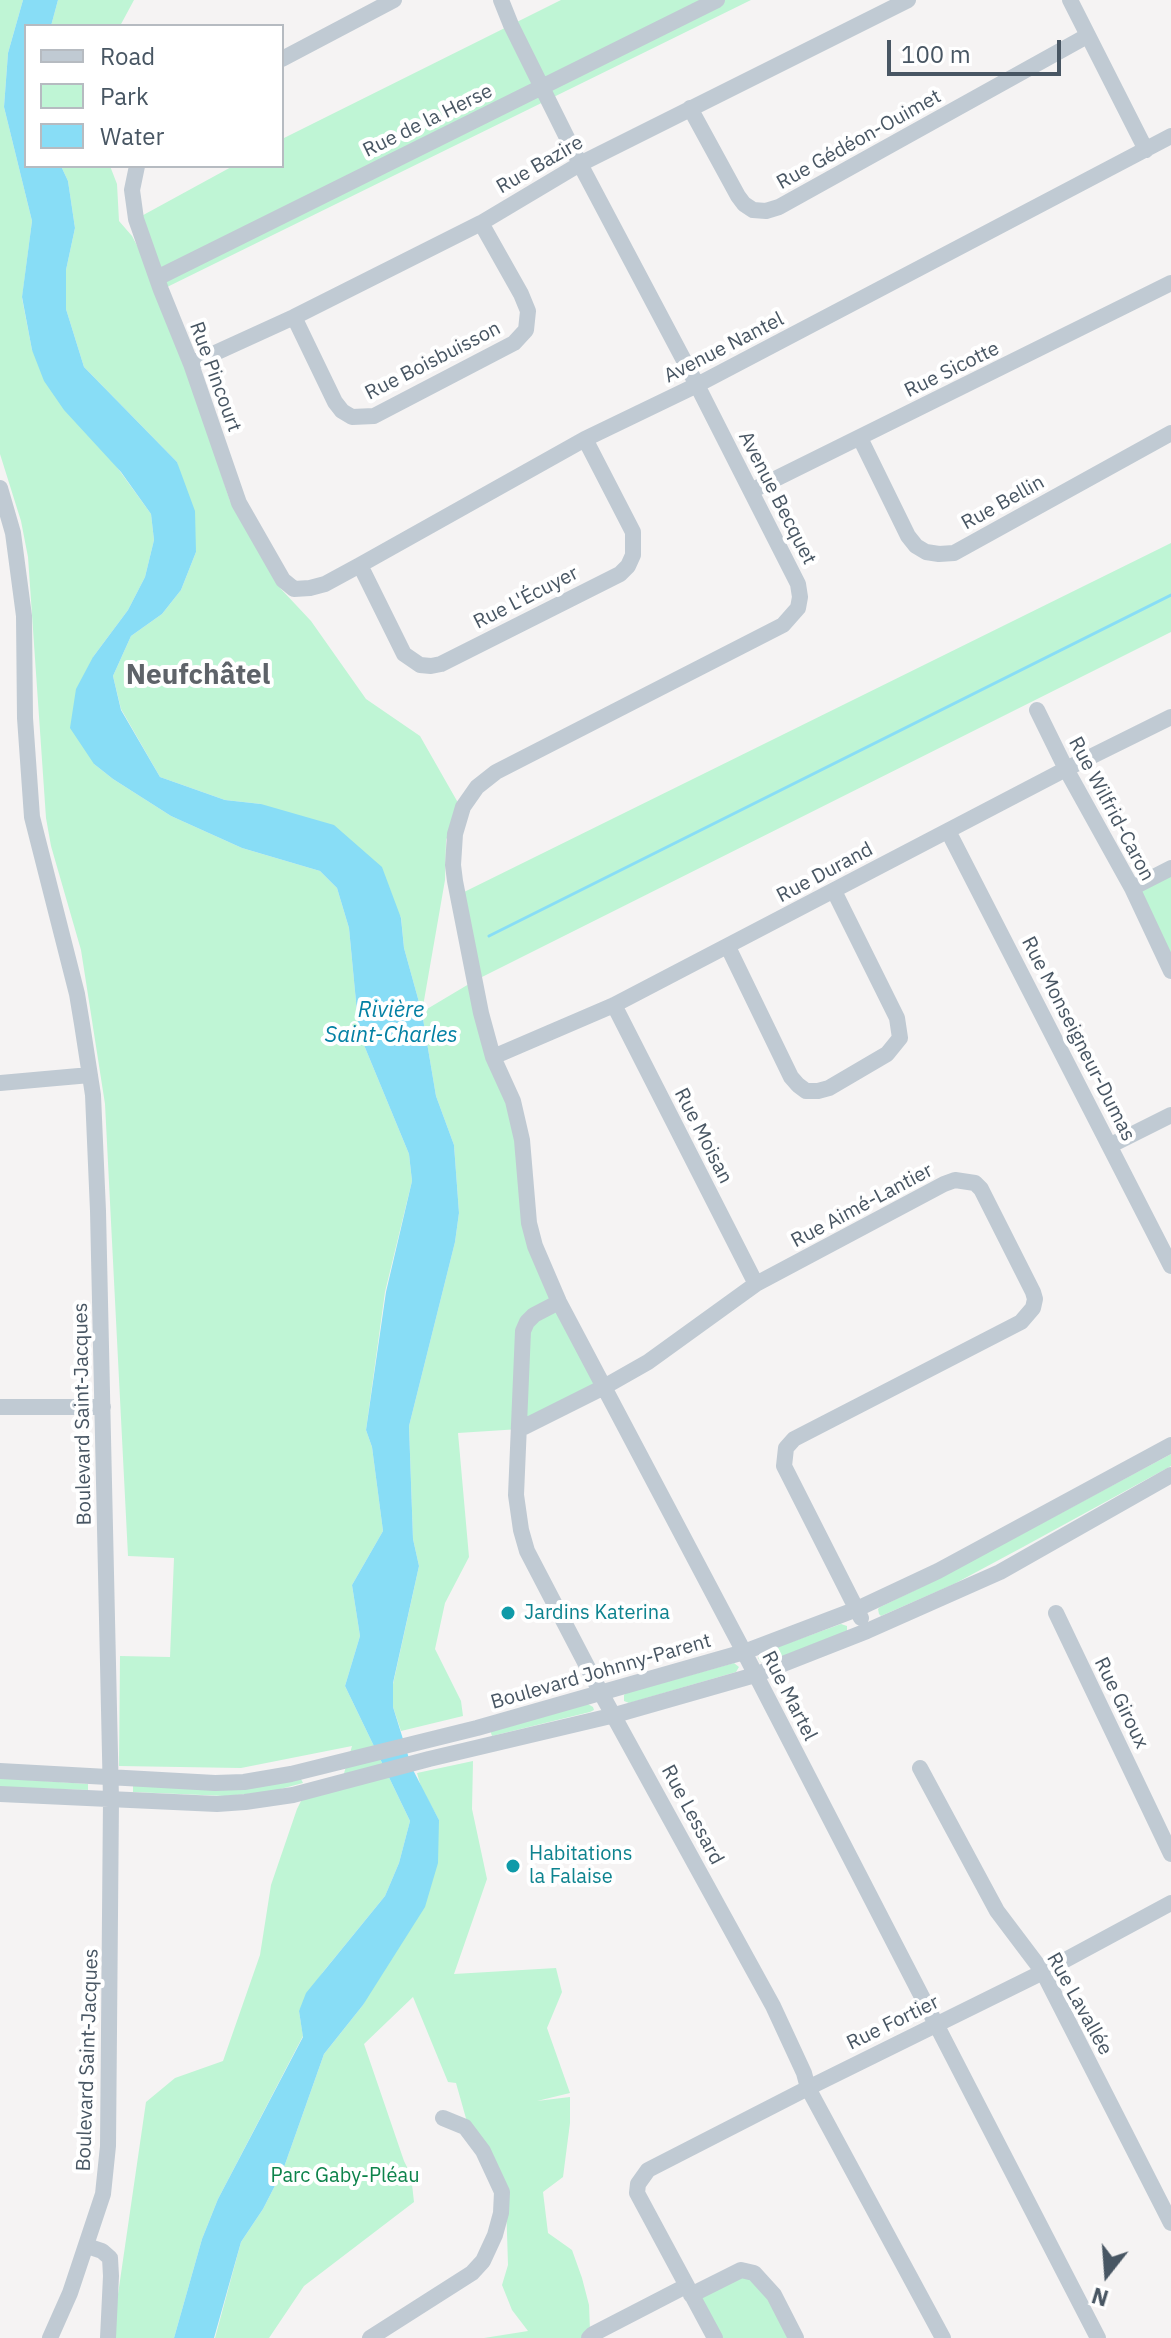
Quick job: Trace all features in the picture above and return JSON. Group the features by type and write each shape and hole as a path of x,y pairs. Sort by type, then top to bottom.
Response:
{"street":[{"path":"284,58 394,0"},
{"name":"Avenue Becquet","path":"493,1057 476,992 453,865 455,834 463,807 477,787 496,772 783,625 798,608 798,584 580,164 501,0"},
{"name":"Rue de la Herse","path":"157,278 717,0"},
{"name":"Rue Bazire","path":"191,364 294,317 481,223 580,164 908,0"},
{"path":"1070,0 1146,150"},
{"name":"Rue Gédéon-Ouimet","path":"690,108 738,196 753,210 766,211 779,207 1087,36"},
{"name":"Avenue Nantel","path":"294,589 325,584 585,439 697,385 1171,136"},
{"name":"Rue Pincourt","path":"137,168 132,190 136,219 239,503 274,567 294,589"},
{"name":"Rue Boisbuisson","path":"294,317 342,411 352,417 374,416 514,343 526,330 528,311 521,294 481,223"},
{"name":"Rue Sicotte","path":"751,491 1171,283"},
{"name":"Rue Bellin","path":"860,438 908,536 926,552 939,554 954,553 1171,433"},
{"name":"Rue L'Écuyer","path":"360,565 404,654 420,665 431,666 441,664 620,574 633,555 633,532 585,439"},
{"name":"Boulevard Saint-Jacques","path":"0,488 13,533 24,616 25,718 32,817 77,994 90,1075 97,1161 111,1799 108,2146 103,2194 70,2293 50,2338"},
{"name":"Rue Wilfrid-Caron","path":"1037,710 1132,888 1171,970"},
{"name":"Rue Durand","path":"493,1057 614,1005 1171,717"},
{"name":"Rue Monseigneur-Dumas","path":"948,831 1171,1266"},
{"path":"1132,888 1171,868"},
{"path":"728,947 791,1077 806,1091 829,1088 887,1054 900,1038 897,1018 834,891"},
{"name":"Rue Moisan","path":"614,1005 756,1284"},
{"name":"Rue Martel","path":"493,1057 513,1101 522,1140 529,1223 535,1246 559,1302 744,1652 1098,2338"},
{"path":"0,1083 90,1075"},
{"path":"1111,1145 1171,1115"},
{"name":"Rue Aimé-Lantier","path":"520,1429 648,1362 756,1284 944,1184 955,1180 975,1183 981,1189 1033,1292 1033,1308 1021,1322 789,1443 783,1457 784,1466 867,1631"},
{"name":"Rue Lessard","path":"559,1302 534,1315 523,1331 516,1495 527,1551 601,1693 773,2006 808,2088 943,2338"},
{"path":"0,1407 103,1407"},
{"name":"Boulevard Johnny-Parent","path":"0,1771 244,1782 291,1774 477,1728 744,1652 857,1609 938,1571 1171,1445"},
{"name":"Boulevard Johnny-Parent","path":"0,1794 217,1804 245,1802 293,1795 615,1715 755,1675 867,1631 1000,1572 1171,1475"},
{"name":"Rue Giroux","path":"1056,1613 1171,1854"},
{"name":"Rue Lavallée","path":"920,1768 997,1911 1043,1972 1171,2223"},
{"name":"Rue Fortier","path":"689,2291 637,2193 638,2184 648,2170 1043,1972 1171,1903"},
{"path":"370,2338 472,2273 483,2261 495,2235 502,2192 483,2151 465,2127 443,2118"},
{"path":"87,2246 102,2251 110,2258 108,2338"},
{"path":"589,2338 741,2270 754,2273 774,2295 796,2338"},
{"path":"689,2291 715,2338"}],"green space":[{"path":"0,0 23,0 8,53 4,107 32,221 22,298 32,350 151,514 154,540 145,577 128,610 93,657 94,764 171,816 242,848 320,871 337,888 349,928 359,1033 409,1154 412,1181 385,1292 366,1430 372,1447 383,1531 352,1585 360,1636 345,1686 410,1821 399,1863 385,1896 323,1972 299,2011 303,2036 218,2199 202,2239 174,2338 115,2338 116,2308 146,2102 175,2078 223,2061 260,1955 271,1885 297,1809 304,1795 340,1787 352,1746 241,1768 119,1766 120,1656 170,1657 174,1558 128,1556 105,1104 81,950 46,818 28,557 21,521 0,454"},
{"path":"58,0 134,0 121,24 52,24"},
{"path":"561,0 751,0 161,290 230,501 281,589 311,621 366,699 420,736 461,808 446,840 445,880 422,1012 474,981 513,1101 529,1223 604,1387 520,1429 458,1433 469,1557 445,1603 435,1649 461,1701 463,1716 401,1731 393,1707 393,1684 419,1566 413,1539 409,1426 455,1242 459,1213 454,1145 436,1096 422,1013 404,948 401,917 261,804 225,800 160,777 121,709 113,676 131,636 162,614 181,590 196,552 177,462 84,367 66,309 66,270 75,228 68,181 62,168 111,168 117,184 119,221 132,236 157,283 136,219 229,168 284,168 284,138"},
{"path":"1171,543 1171,632 474,981 458,895"},
{"path":"1171,868 1171,970 1132,888"},
{"path":"1171,1454 1171,1466 954,1584 881,1616 879,1614 880,1607"},
{"path":"841,1624 847,1626 847,1631 765,1663 758,1658 761,1653"},
{"path":"734,1663 739,1667 736,1672 629,1703 624,1701 626,1693"},
{"path":"588,1704 594,1710 492,1736 490,1730"},
{"name":"Parc Gaby-Pléau","path":"473,1761 472,1809 487,1879 454,1974 556,1968 562,1992 547,2028 570,2093 537,2101 570,2097 570,2123 563,2177 543,2192 548,2233 572,2250 582,2278 589,2305 590,2330 583,2338 484,2338 528,2331 512,2310 502,2285 508,2265 506,2201 469,2129 456,2083 448,2082 413,1997 364,2044 411,2175 414,2202 304,2286 269,2338 215,2338 241,2242 283,2170 324,2054 363,2005 439,1820 417,1773"},
{"path":"0,1778 88,1784 88,1790 0,1787"},
{"path":"301,1779 303,1783 269,1792 225,1796 133,1792 133,1786"},
{"path":"754,2273 796,2338 715,2338 691,2295"}],"water":[{"name":"Rivière Saint-Charles","path":"23,0 58,0 52,24 24,24 24,168 62,168 68,181 75,228 66,270 66,309 84,367 177,462 195,511 196,552 181,590 162,614 131,636 113,676 121,710 160,777 225,800 261,804 334,825 382,867 401,918 404,948 422,1013 436,1096 454,1145 459,1213 455,1242 409,1426 413,1539 419,1566 393,1683 393,1707 412,1768 439,1820 438,1863 425,1907 363,2005 324,2054 283,2170 241,2242 214,2338 174,2338 202,2239 218,2199 303,2037 299,2011 306,1993 385,1896 399,1863 410,1821 345,1686 360,1636 352,1585 383,1531 372,1447 366,1430 386,1292 412,1181 409,1154 359,1033 349,928 337,888 320,871 242,848 171,816 94,764 70,728 76,689 93,657 128,610 145,577 154,540 151,514 121,472 64,410 44,381 32,350 22,297 32,221 4,107 8,53"}],"waterway":[{"path":"489,936 1171,595"}],"place":[{"name":"Jardins Katerina","path":"508,1613"},
{"name":"Habitations la Falaise","path":"513,1866"}],"district":[{"name":"Neufchâtel","path":"198,676"}]}
